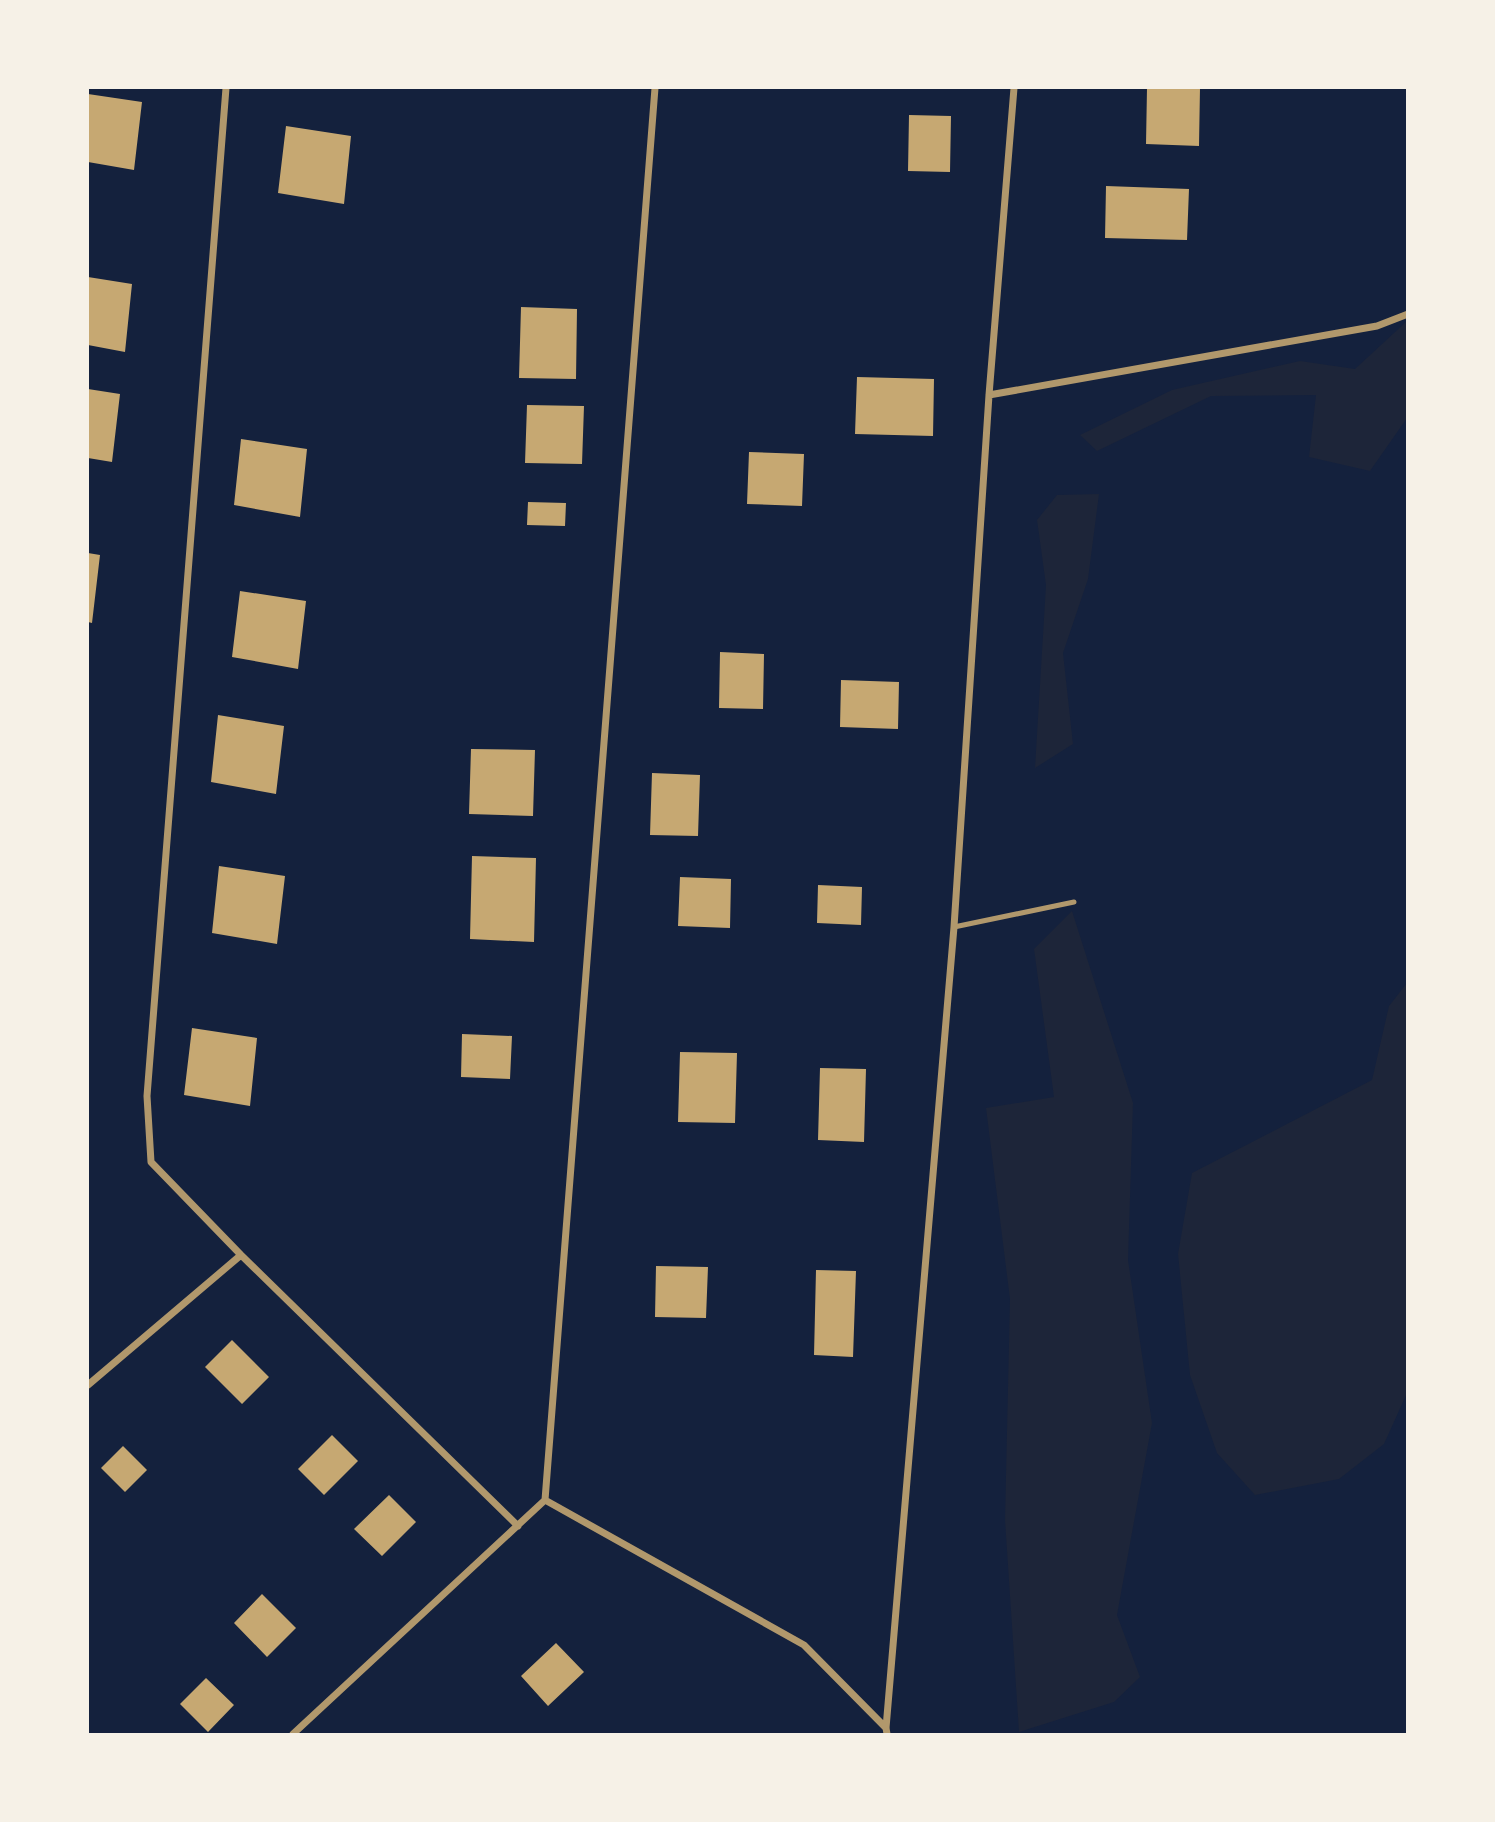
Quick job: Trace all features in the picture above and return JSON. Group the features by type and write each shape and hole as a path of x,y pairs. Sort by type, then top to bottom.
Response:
{"street":[{"path":"226,88 148,1096 151,1162 241,1255 518,1526"},
{"path":"293,1734 545,1500 654,88"},
{"path":"887,1731 954,927 989,396 1014,88"},
{"path":"989,396 1377,326 1408,314"},
{"path":"88,1385 241,1255"},
{"path":"545,1500 804,1645 887,1731"}],"lane":[{"path":"954,927 1074,902"}],"shaded area":[{"path":"1407,321 1407,418 1370,471 1309,457 1316,395 1211,396 1097,451 1080,435 1172,390 1300,361 1355,369"},
{"path":"1099,494 1088,579 1063,653 1073,744 1035,768 1046,585 1037,520 1057,495"},
{"path":"1072,911 1133,1103 1128,1260 1152,1423 1117,1615 1140,1677 1114,1702 1019,1732 1005,1520 1010,1299 986,1108 1054,1097 1034,949"},
{"path":"1407,983 1407,1393 1384,1444 1339,1479 1255,1495 1217,1453 1190,1375 1178,1254 1192,1173 1372,1080 1389,1006"}],"building":[{"path":"1147,88 1200,88 1199,146 1146,144"},
{"path":"88,94 142,102 134,170 88,162"},
{"path":"909,115 951,116 950,172 908,171"},
{"path":"286,126 351,136 344,204 278,193"},
{"path":"1106,186 1189,189 1187,240 1105,238"},
{"path":"88,277 132,284 125,352 88,345"},
{"path":"521,307 577,309 576,379 519,378"},
{"path":"857,377 934,379 933,436 855,434"},
{"path":"88,389 120,394 112,462 88,458"},
{"path":"527,405 584,406 582,464 525,463"},
{"path":"241,439 307,449 300,517 234,505"},
{"path":"749,452 804,454 802,506 747,504"},
{"path":"528,502 566,503 565,526 527,525"},
{"path":"88,553 100,555 92,623 88,622"},
{"path":"240,591 306,601 298,669 232,657"},
{"path":"720,652 764,654 763,709 719,708"},
{"path":"841,680 899,682 898,729 840,727"},
{"path":"218,715 284,726 276,794 211,782"},
{"path":"471,749 535,750 533,816 469,814"},
{"path":"652,773 700,775 698,836 650,835"},
{"path":"472,856 536,858 534,942 470,939"},
{"path":"219,866 285,876 277,944 212,933"},
{"path":"680,877 731,879 730,928 678,926"},
{"path":"818,885 862,887 861,925 817,923"},
{"path":"192,1028 257,1038 250,1106 184,1095"},
{"path":"462,1034 512,1036 510,1079 461,1077"},
{"path":"680,1052 737,1053 735,1123 678,1122"},
{"path":"820,1068 866,1069 864,1142 818,1140"},
{"path":"656,1266 708,1267 706,1318 655,1317"},
{"path":"816,1270 856,1271 853,1357 814,1355"},
{"path":"232,1340 269,1377 242,1404 205,1367"},
{"path":"332,1435 358,1461 324,1495 298,1469"},
{"path":"123,1446 147,1470 125,1492 101,1468"},
{"path":"389,1495 416,1522 382,1556 354,1529"},
{"path":"262,1594 296,1628 267,1657 234,1623"},
{"path":"556,1643 584,1672 548,1706 521,1676"},
{"path":"206,1678 234,1705 208,1732 180,1704"}]}
